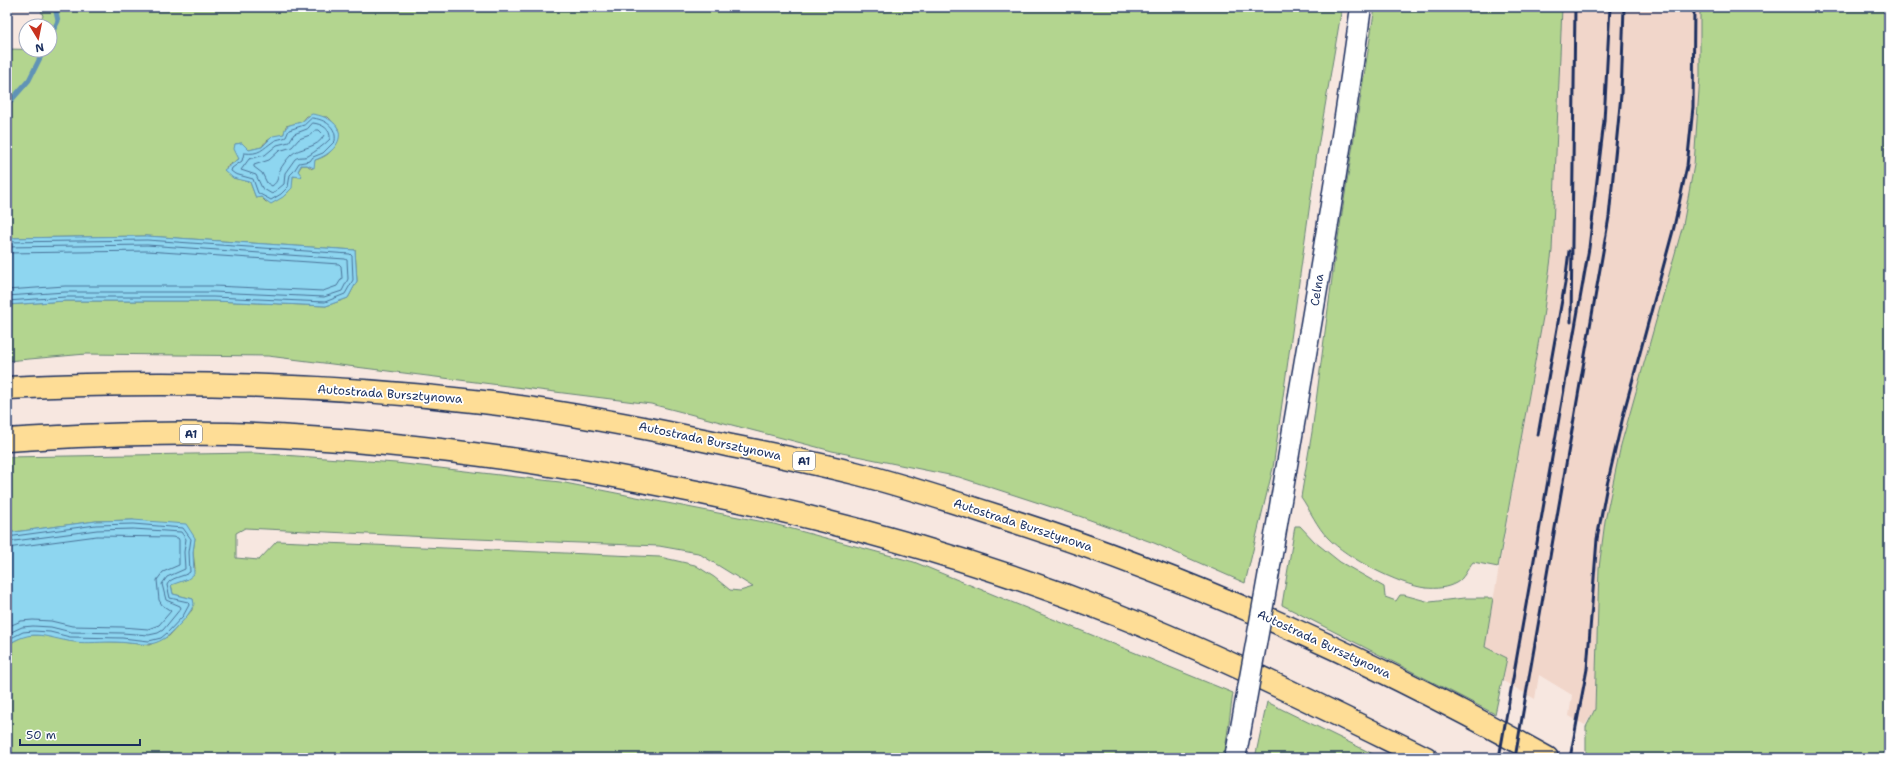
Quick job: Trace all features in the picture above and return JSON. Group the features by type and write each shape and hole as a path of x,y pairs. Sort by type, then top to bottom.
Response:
{"highway":[{"name":"Autostrada Bursztynowa","path":"7,388 84,384 198,384 346,390 486,402 603,420 837,469 954,502 1045,531 1188,585 1340,650 1482,721 1547,758"},
{"name":"A1","path":"7,440 154,434 227,434 312,438 521,460 582,470 754,504 881,535 982,568 1116,615 1229,663 1426,758"}],"street":[{"name":"Celna","path":"1236,758 1296,417 1346,116 1361,7"}],"shaded area":[{"path":"1562,7 1700,7 1700,75 1694,165 1683,225 1621,445 1605,521 1599,568 1595,709 1585,725 1569,716 1572,695 1539,675 1535,699 1503,681 1507,658 1485,647 1543,317 1552,251"}],"green space":[{"path":"40,7 1342,7 1317,153 1273,468 1245,583 1154,543 1079,516 959,477 832,451 651,404 268,356 86,354 7,361 7,305 65,301 214,301 326,306 348,298 357,281 355,250 147,236 7,238 7,49 18,49 18,58 58,58 58,18 42,18 43,16","holes":["307,116 328,117 338,128 336,140 330,152 322,158 315,160 312,169 307,165 302,165 298,171 301,177 293,176 288,192 286,195 278,199 266,202 261,197 256,198 250,182 233,178 226,167 239,159 235,144 242,143 249,150 262,147 269,140 284,134 286,126 302,122"]},
{"path":"1375,7 1562,7 1552,251 1543,317 1498,567 1473,562 1459,581 1453,585 1441,588 1426,588 1402,582 1360,562 1337,546 1324,534 1301,497 1312,432 1334,263"},
{"path":"1700,7 1889,7 1889,758 1586,758 1586,727 1595,709 1599,568 1605,521 1621,445 1683,225 1694,165 1700,75"},
{"path":"254,453 396,463 560,482 774,524 914,562 1233,693 1224,758 7,758 7,645 25,635 49,635 69,641 121,642 149,645 169,636 192,610 193,599 173,594 171,584 188,579 195,569 193,552 195,538 133,520 96,521 7,533 7,457","holes":["245,528 659,546 698,553 753,587 740,591 730,590 714,577 695,565 660,557 277,541 259,560 236,558 236,533"]},
{"path":"1295,526 1300,526 1315,542 1340,562 1384,587 1385,597 1396,601 1400,595 1430,602 1464,598 1493,598 1485,647 1507,658 1495,714 1282,605"},
{"path":"1267,702 1381,758 1255,758"}],"water":[{"path":"312,114 324,117 332,122 337,128 339,134 338,141 334,148 326,155 315,160 314,168 307,165 301,165 298,171 302,176 293,176 292,188 283,197 271,204 261,197 256,198 250,182 233,178 224,170 239,159 234,149 235,144 242,143 249,150 262,147 273,136 284,134 288,126 301,122"},
{"path":"147,236 355,250 357,281 348,298 326,306 214,301 65,301 7,305 7,238"},
{"path":"133,520 186,524 195,538 193,552 194,574 188,579 171,585 173,594 193,599 194,604 185,618 170,634 162,640 148,644 122,642 90,643 31,635 7,645 7,533 96,521"}],"waterway":[{"path":"55,7 57,18"},
{"path":"7,105 29,80 40,58"}],"railway":[{"path":"1571,322 1575,7"},
{"path":"1499,758 1589,248 1604,121 1610,7"},
{"path":"1515,758 1609,217 1621,95 1624,7"},
{"path":"1570,758 1587,669 1597,539 1607,485 1625,408 1674,227 1687,166 1693,107 1694,7"},
{"path":"1538,435 1565,283 1569,251"}]}
